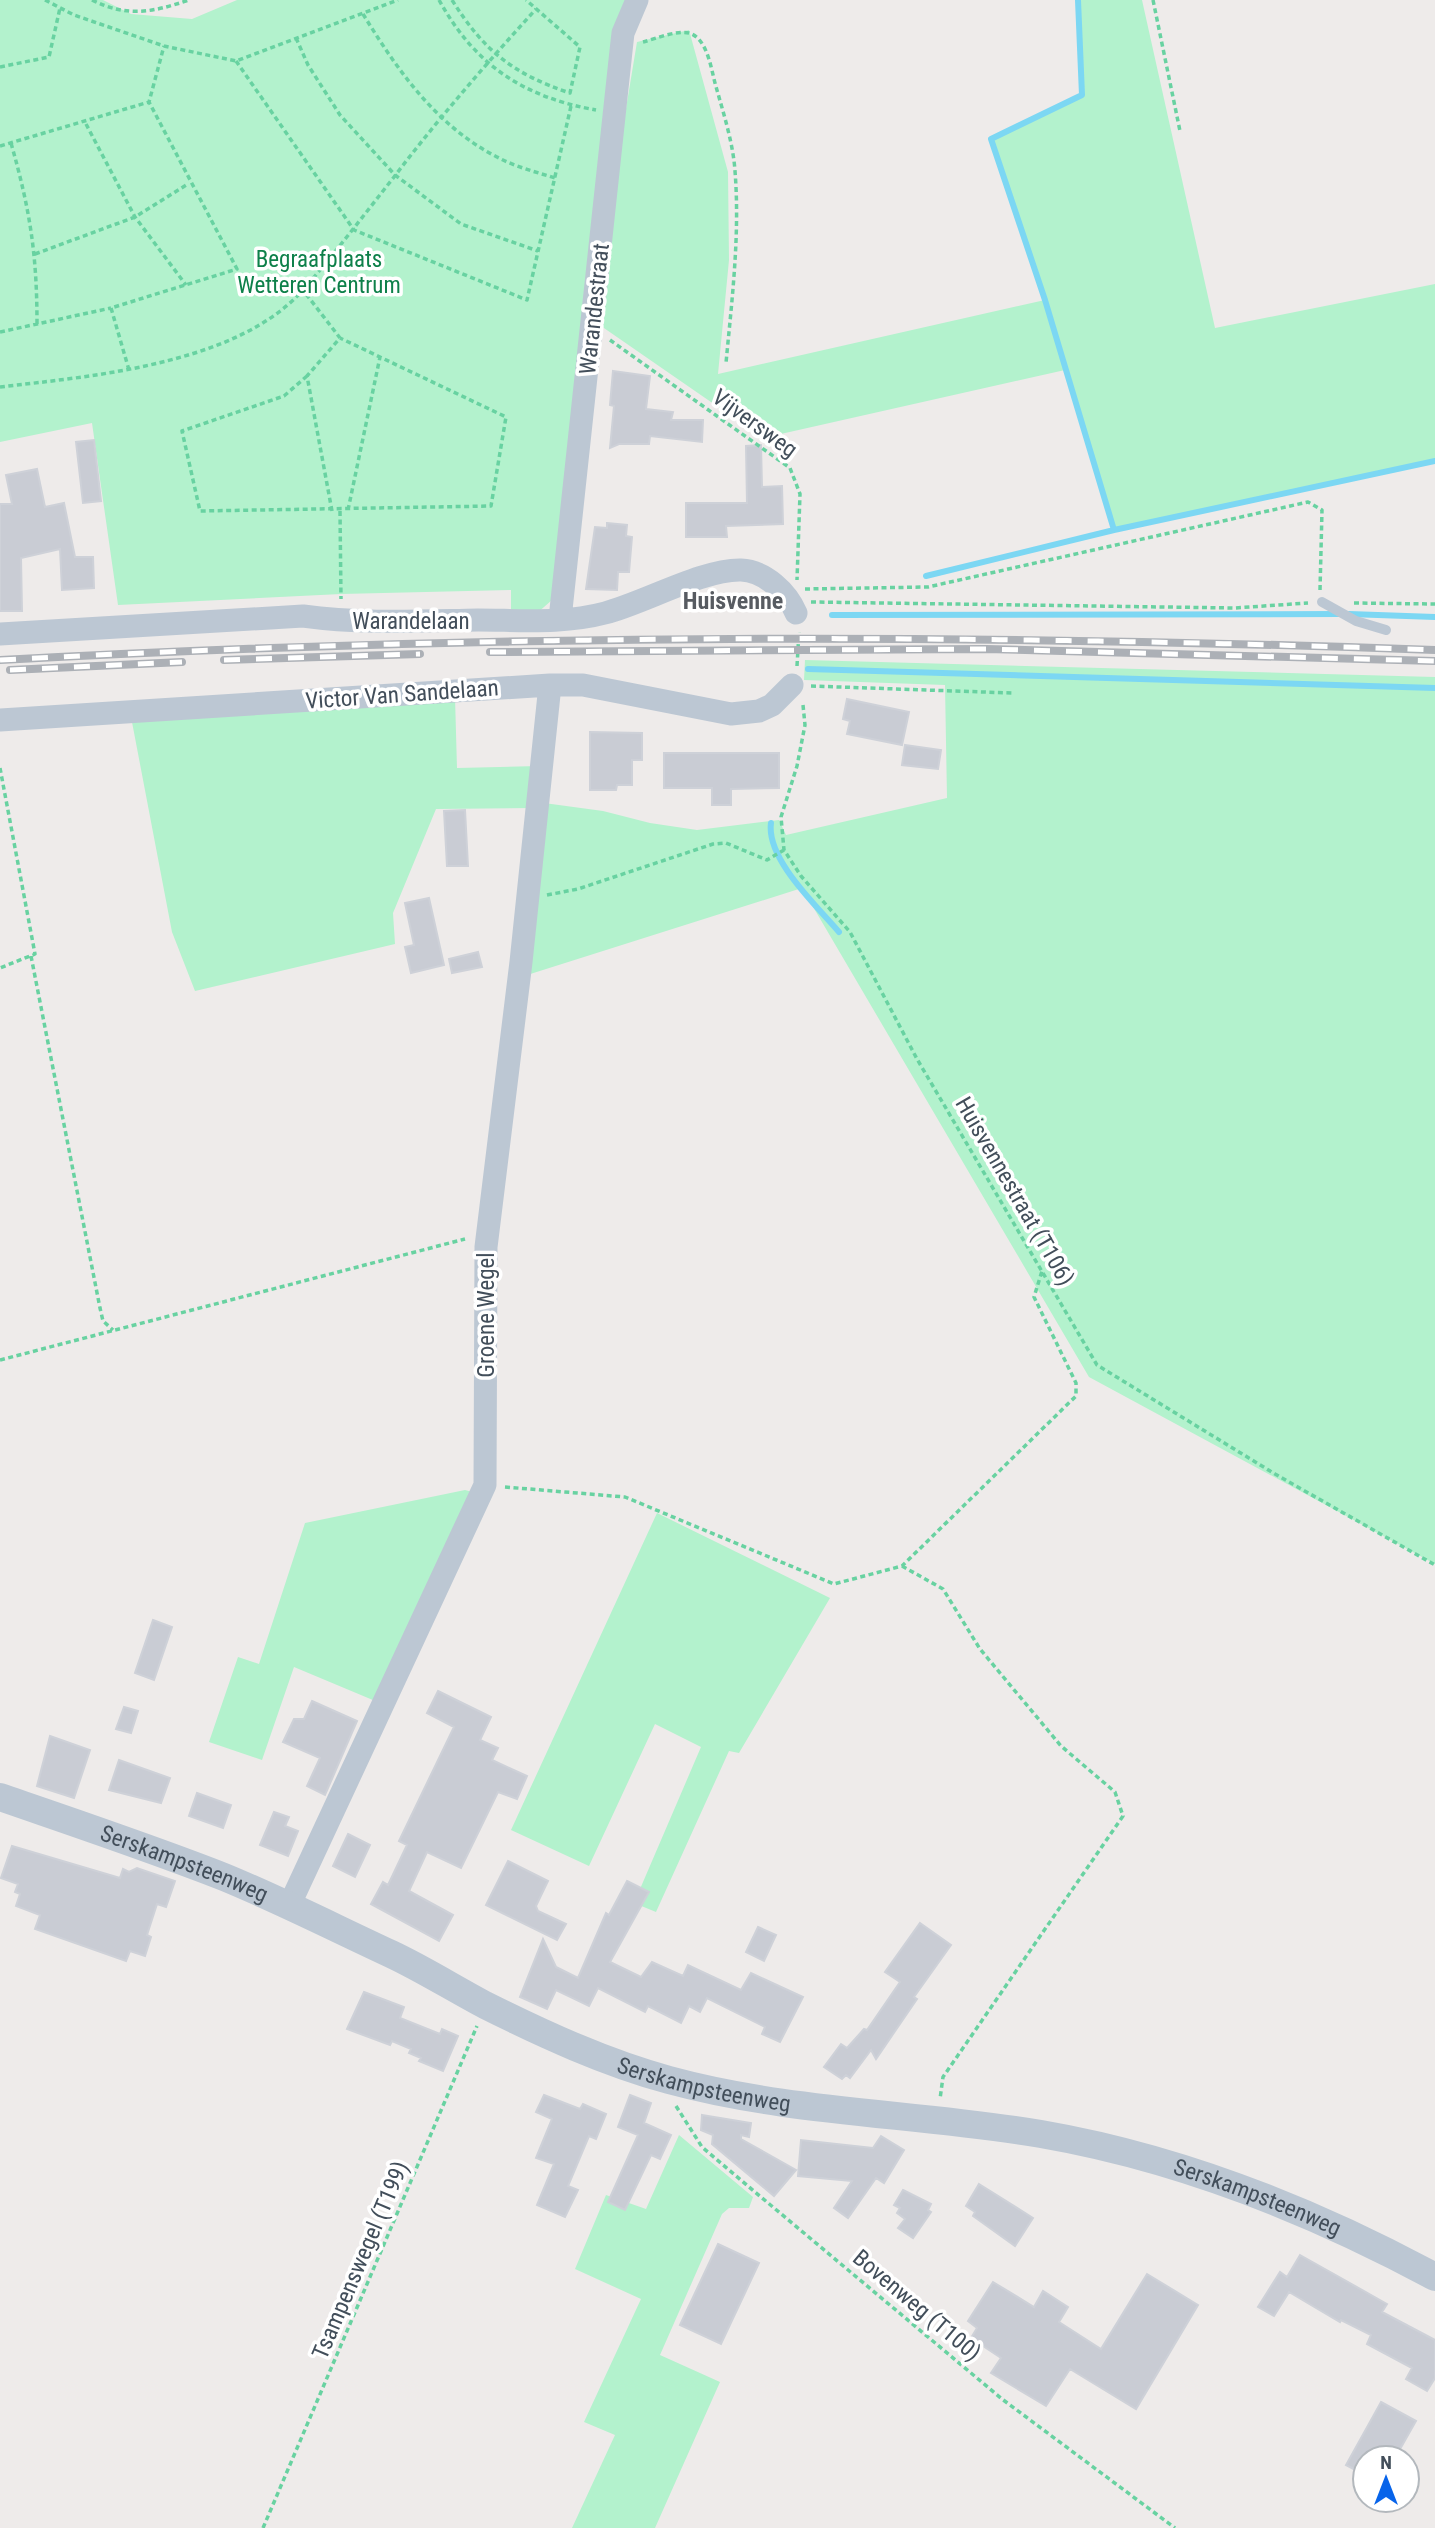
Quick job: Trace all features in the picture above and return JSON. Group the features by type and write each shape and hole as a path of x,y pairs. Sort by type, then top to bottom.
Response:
{"street":[{"name":"Warandestraat","path":"560,620 621,51 624,33 636,0"},
{"name":"Warandelaan","path":"0,634 303,616 341,621 560,620 605,613 710,576 739,570 766,578 791,605"},
{"name":"Victor Van Sandelaan","path":"0,720 550,685 583,685 731,714 760,711 772,705 792,685"},
{"name":"Groene Wegel","path":"289,1906 485,1485 487,1233 528,898 550,685"},
{"name":"Serskampsteenweg","path":"0,1797 148,1849 289,1906 408,1962 486,2005 575,2046 670,2081 765,2100 1052,2136 1119,2150 1198,2172 1281,2203 1386,2250 1435,2277"}],"lane":[{"path":"1322,602 1356,621 1385,630"}],"path":[{"path":"45,0 164,46 236,61 398,0"},
{"path":"92,0 110,9 155,12 189,0"},
{"path":"439,0 454,27 488,63 529,92 571,106 615,113"},
{"path":"452,0 495,55 532,80 570,93 580,47 526,0"},
{"path":"1153,0 1180,131"},
{"path":"0,67 50,57 60,8"},
{"path":"0,387 129,370 242,335 269,321 303,290 354,230 395,175 536,9"},
{"path":"362,13 397,69 442,120 498,158 555,178"},
{"path":"621,51 645,42 691,33 700,40 708,57 735,169 737,238 726,363"},
{"path":"296,38 308,65 340,115 395,175 461,224 538,251"},
{"path":"0,332 111,308 237,269 149,102 164,46"},
{"path":"236,61 354,230 527,300 571,106"},
{"path":"0,146 149,102"},
{"path":"86,124 135,217 186,285"},
{"path":"10,143 29,206 36,254 37,324"},
{"path":"36,254 135,217 188,184"},
{"path":"303,290 340,338 506,416 491,506 332,511 200,511 182,431 284,396 307,376 340,338"},
{"path":"111,308 129,370"},
{"name":"Vijversweg","path":"591,327 790,468 800,494 801,536 799,577 791,605"},
{"path":"348,510 380,357"},
{"path":"307,376 332,511"},
{"path":"791,605 806,589 928,587 1308,502 1322,510 1322,602"},
{"path":"340,510 341,621"},
{"path":"791,605 812,601 1235,608 1322,602 1435,604"},
{"path":"528,898 578,890 713,844 726,843 766,860 784,850 781,817 797,766 805,725 803,705 792,685 798,657 791,605"},
{"path":"792,685 1012,693"},
{"path":"0,768 36,954 0,968"},
{"name":"Huisvennestraat (T106)","path":"784,850 801,876 850,932 917,1059 1097,1365 1275,1474 1435,1565"},
{"path":"31,956 100,1308 103,1321 115,1331"},
{"path":"0,1360 487,1233"},
{"path":"485,1485 625,1497 834,1584 901,1566 1076,1396 1076,1383 1034,1297 1042,1271"},
{"path":"901,1566 943,1588 980,1649 1060,1746 1115,1792 1124,1816 943,2077 936,2120"},
{"name":"Tsampenswegel (T199)","path":"263,2528 486,2005"},
{"name":"Bovenweg (T100)","path":"670,2081 673,2103 702,2147 1002,2399 1175,2528"}],"green space":[{"name":"Begraafplaats Wetteren Centrum","path":"0,0 103,0 131,14 192,19 237,0 634,0 552,600 536,614 511,614 511,590 341,594 118,605 92,423 0,442"},
{"path":"1078,0 1142,0 1215,328 1435,284 1435,461 1114,530 1065,370 763,438 601,326 608,217 637,42 689,30 728,172 729,260 718,374 1045,300 991,139 1082,95"},
{"path":"805,660 1435,677 1435,1564 1089,1377 802,888 524,976 544,803 603,811 650,823 697,830 779,820 786,835 947,798 945,685 804,680"},
{"path":"455,697 457,768 539,766 533,808 436,809 393,913 395,944 195,991 172,932 132,722"},
{"path":"465,1490 476,1493 380,1703 294,1667 262,1760 209,1742 238,1657 259,1664 305,1523"},
{"path":"657,1513 830,1598 739,1753 729,1751 656,1912 634,1903 701,1747 655,1724 589,1866 511,1830"},
{"path":"679,2135 753,2197 749,2208 729,2208 722,2214 660,2355 720,2382 655,2528 572,2528 615,2435 584,2422 641,2299 575,2269 606,2195 646,2209"}],"building":[{"path":"613,371 650,376 646,409 673,412 671,420 703,420 702,442 650,436 649,444 619,444 610,448 614,406 610,405"},
{"path":"94,440 101,501 83,503 76,442"},
{"path":"761,445 762,487 782,486 783,524 726,526 727,537 686,537 686,503 747,503 746,446"},
{"path":"37,469 45,507 64,503 75,557 93,557 94,588 62,590 60,549 21,558 22,611 0,611 0,504 12,504 6,475"},
{"path":"607,523 627,525 626,536 632,537 629,572 618,572 617,590 586,589 595,527 607,528"},
{"path":"847,699 909,712 902,745 847,734 850,721 843,719"},
{"path":"590,732 642,733 642,760 632,760 632,785 617,785 616,790 590,790"},
{"path":"905,745 941,750 938,769 902,765"},
{"path":"664,753 779,753 779,788 731,789 731,805 712,805 712,788 664,788"},
{"path":"465,810 468,866 447,866 444,811"},
{"path":"429,898 444,965 411,973 405,947 414,945 405,903"},
{"path":"478,952 482,967 452,973 449,959"},
{"path":"153,1620 172,1627 154,1680 135,1673"},
{"path":"438,1691 491,1717 480,1740 498,1748 492,1760 527,1776 517,1799 498,1792 461,1868 427,1852 409,1891 453,1915 439,1941 371,1904 383,1882 388,1885 407,1845 399,1841 454,1727 427,1713"},
{"path":"312,1701 357,1721 325,1795 307,1786 320,1758 283,1742 294,1719 304,1719"},
{"path":"124,1707 138,1711 131,1733 116,1729"},
{"path":"50,1736 90,1750 74,1798 37,1786"},
{"path":"119,1760 170,1778 161,1803 109,1790"},
{"path":"197,1793 231,1805 223,1828 189,1816"},
{"path":"274,1812 289,1817 285,1826 298,1831 288,1856 260,1845"},
{"path":"348,1834 370,1845 355,1877 333,1866"},
{"path":"12,1846 120,1878 123,1869 129,1872 137,1868 175,1881 166,1907 157,1904 147,1935 151,1937 145,1956 130,1951 126,1961 35,1929 40,1915 16,1906 20,1894 15,1892 18,1884 1,1878"},
{"path":"508,1861 548,1881 536,1906 538,1911 566,1924 557,1940 486,1905"},
{"path":"627,1881 649,1892 610,1962 641,1977 652,1962 683,1976 688,1965 741,1990 751,1973 803,1997 780,2042 762,2034 765,2027 707,1998 700,2012 689,2006 681,2023 648,2006 645,2012 598,1988 589,2006 556,1990 547,2009 520,1997 543,1939 556,1967 578,1978 606,1913 609,1915"},
{"path":"920,1923 951,1945 914,1997 917,1999 876,2059 871,2050 850,2078 846,2075 842,2079 824,2067 841,2044 847,2048 864,2029 867,2030 900,1982 885,1972"},
{"path":"758,1927 776,1935 764,1961 746,1952"},
{"path":"364,1992 404,2007 400,2018 440,2034 442,2029 458,2036 443,2071 419,2061 421,2058 409,2053 411,2049 392,2041 390,2045 347,2029"},
{"path":"544,2095 580,2109 583,2104 606,2114 596,2139 589,2136 568,2186 578,2190 565,2217 537,2205 554,2164 536,2158 552,2119 536,2112"},
{"path":"630,2095 651,2103 644,2123 671,2135 660,2159 651,2155 625,2210 608,2202 638,2135 618,2127"},
{"path":"702,2115 751,2123 749,2137 741,2135 741,2139 796,2170 774,2196 712,2144 713,2135 701,2130"},
{"path":"881,2136 904,2150 884,2183 876,2178 848,2218 834,2208 852,2181 798,2176 801,2140 873,2148"},
{"path":"979,2184 1033,2218 1015,2246 973,2216 975,2212 966,2206"},
{"path":"903,2190 931,2204 928,2210 931,2212 913,2238 898,2228 905,2219 897,2213 900,2208 894,2205"},
{"path":"718,2244 759,2263 721,2344 680,2325"},
{"path":"1300,2255 1387,2304 1382,2312 1435,2340 1435,2378 1427,2391 1406,2379 1412,2368 1367,2344 1371,2335 1341,2320 1340,2322 1289,2292 1274,2316 1258,2307 1280,2272 1287,2277"},
{"path":"1147,2274 1198,2305 1136,2409 1070,2369 1046,2406 991,2373 1001,2358 971,2338 977,2328 968,2321 993,2282 1034,2307 1043,2291 1068,2307 1059,2322 1101,2349"},
{"path":"1381,2402 1416,2421 1403,2444 1358,2444"}],"waterway":[{"path":"1078,0 1082,95 991,139 1045,300 1114,530 1435,461"},
{"path":"926,576 1114,530"},
{"path":"832,615 1339,614"},
{"path":"1349,614 1435,617"},
{"path":"808,669 1435,688"},
{"path":"771,823 776,852 806,896 839,932"}],"railway":[{"path":"0,660 359,645 718,639 1076,641 1435,650"},
{"path":"490,652 986,649 1435,661"},
{"path":"224,660 420,654"},
{"path":"10,670 182,662"}],"district":[{"name":"Huisvenne","path":"733,601"}]}
